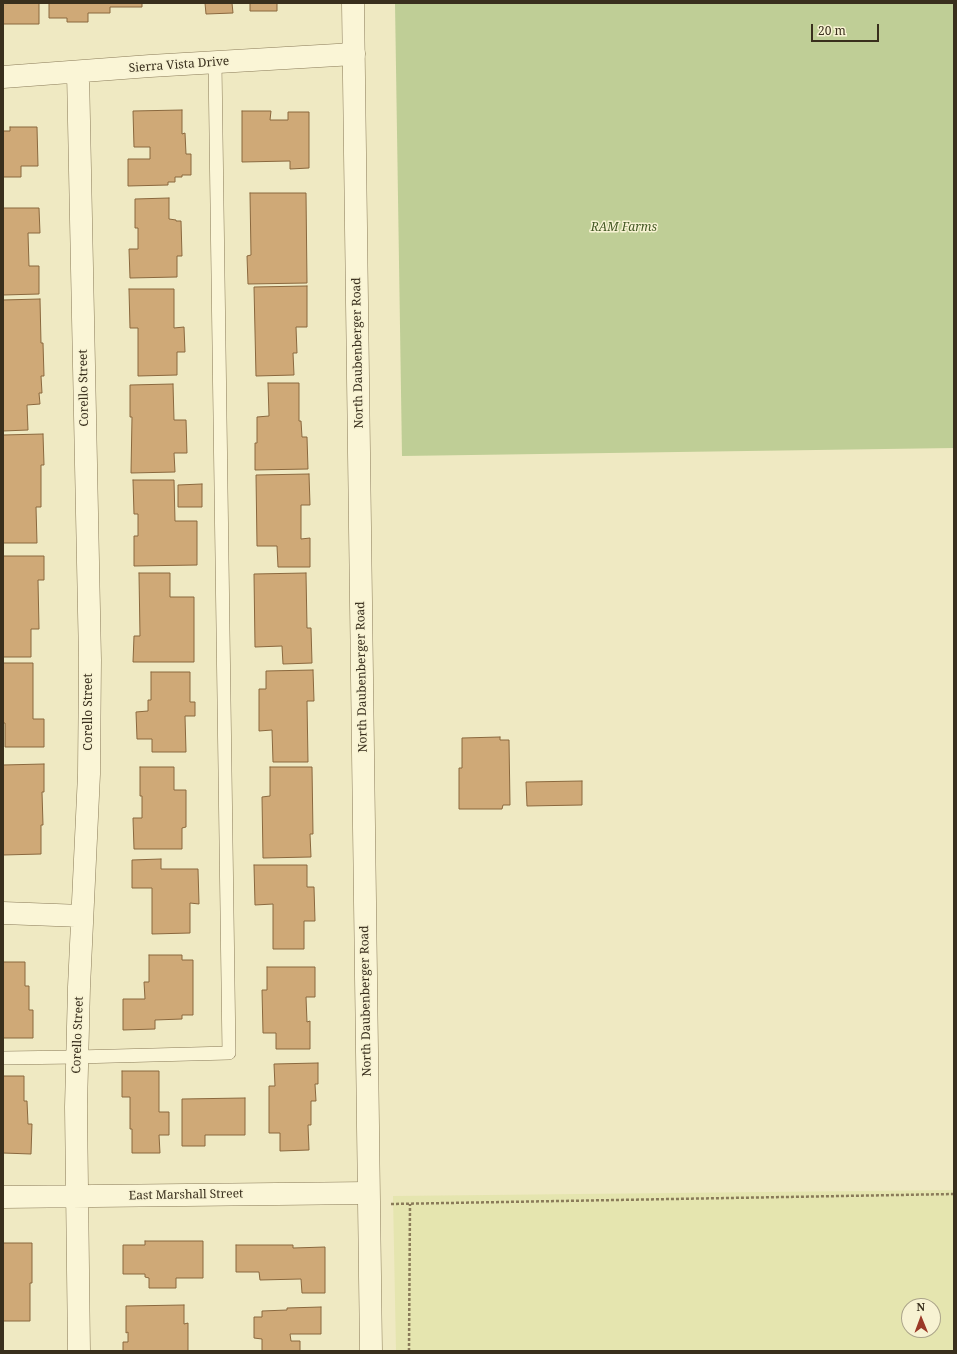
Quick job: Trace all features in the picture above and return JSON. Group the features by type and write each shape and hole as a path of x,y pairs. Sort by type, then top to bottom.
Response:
{"street":[{"name":"North Daubenberger Road","path":"353,3 371,1351"},
{"name":"Sierra Vista Drive","path":"3,77 354,54"},
{"name":"Corello Street","path":"78,72 90,660 88,782 77,1057 79,1351"},
{"path":"3,913 82,916"},
{"name":"East Marshall Street","path":"3,1197 368,1199"}],"lane":[{"path":"3,1058 229,1052 215,63"}],"path":[{"path":"368,1199 410,1204 954,1194"},
{"path":"409,1351 410,1204"}],"green space":[{"name":"RAM Farms","path":"395,3 954,3 954,448 402,456"},
{"path":"954,1190 954,1351 396,1351 393,1196"}],"building":[{"path":"3,3 39,3 39,24 3,24"},
{"path":"49,3 142,3 142,7 110,7 110,13 88,13 88,22 67,22 67,18 49,18"},
{"path":"205,3 232,3 233,13 206,14"},
{"path":"250,3 277,3 277,11 250,11"},
{"path":"182,110 182,134 185,133 186,154 191,154 191,175 175,177 175,182 168,182 168,185 128,186 128,159 150,159 150,147 134,147 133,111"},
{"path":"242,111 271,111 270,120 288,120 288,112 309,112 309,168 290,169 290,161 242,162"},
{"path":"10,127 37,127 38,166 21,166 21,177 3,177 3,131 10,131"},
{"path":"250,193 306,193 307,283 248,284 247,256 251,255"},
{"path":"169,198 169,219 181,221 182,256 177,256 177,277 130,278 129,249 138,249 138,228 135,228 135,199"},
{"path":"3,208 39,208 40,233 28,233 29,266 39,266 39,294 3,295"},
{"path":"307,286 307,327 296,327 297,353 293,353 294,375 256,376 254,287"},
{"path":"129,289 174,289 174,328 184,327 185,352 177,352 177,375 138,376 138,328 130,328"},
{"path":"40,299 41,343 43,343 44,376 41,376 42,393 39,393 40,404 27,405 28,430 3,431 3,300"},
{"path":"268,383 299,383 299,421 301,421 302,437 307,437 308,469 255,470 257,417 269,416"},
{"path":"173,384 174,420 186,420 187,453 174,453 175,472 131,473 132,417 130,417 130,385"},
{"path":"43,434 44,465 41,465 41,507 36,507 37,543 3,543 3,435"},
{"path":"309,474 310,505 301,505 301,539 310,538 310,567 278,567 277,546 257,546 256,475"},
{"path":"133,480 174,480 175,521 197,521 197,565 134,566 134,536 138,536 138,514 134,514"},
{"path":"202,484 202,507 178,507 178,485"},
{"path":"3,556 44,556 44,580 38,580 39,629 31,629 31,657 3,657"},
{"path":"139,573 170,573 170,597 194,597 194,662 133,662 134,636 140,636"},
{"path":"306,573 307,628 311,628 312,663 283,664 282,646 255,647 254,574"},
{"path":"3,663 33,663 33,719 44,719 44,747 5,747 5,723 3,723"},
{"path":"313,670 314,701 307,701 308,762 273,762 272,730 259,731 259,689 266,689 266,671"},
{"path":"151,672 190,672 190,702 195,702 195,716 185,716 186,752 152,752 152,739 137,739 136,712 148,711 148,700 151,700"},
{"path":"500,737 500,740 509,740 510,805 503,805 502,809 459,809 459,768 462,768 462,738"},
{"path":"44,764 41,854 3,855 3,765"},
{"path":"140,767 174,767 174,790 186,790 186,827 182,828 182,849 134,849 133,818 142,818"},
{"path":"270,767 312,767 313,834 310,834 311,857 263,858 262,797 270,796"},
{"path":"582,781 582,805 527,806 526,782"},
{"path":"161,859 161,869 198,869 199,904 190,903 190,933 152,934 152,888 132,888 132,860"},
{"path":"254,865 307,865 307,887 314,887 315,921 304,921 304,949 273,949 273,904 255,905"},
{"path":"149,955 182,955 182,960 193,960 193,1015 182,1015 182,1019 155,1020 155,1029 123,1030 123,999 145,999 144,982 149,982"},
{"path":"3,962 25,962 25,986 29,986 29,1010 33,1010 33,1038 3,1038"},
{"path":"267,967 315,967 315,997 306,997 307,1022 310,1021 310,1049 276,1049 276,1033 263,1033 262,990 267,990"},
{"path":"318,1063 318,1084 315,1084 316,1101 311,1101 311,1125 308,1125 309,1150 280,1151 280,1133 269,1133 269,1086 275,1086 274,1064"},
{"path":"122,1071 159,1071 159,1112 169,1112 169,1135 159,1135 160,1153 132,1153 130,1097 122,1097"},
{"path":"3,1076 24,1076 24,1101 27,1101 28,1124 32,1124 31,1154 3,1153"},
{"path":"245,1098 245,1135 205,1135 205,1146 182,1146 182,1099"},
{"path":"145,1241 203,1241 203,1278 176,1278 176,1288 149,1288 149,1278 145,1277 145,1274 123,1274 123,1245 145,1245"},
{"path":"3,1243 32,1243 30,1321 3,1321"},
{"path":"236,1245 293,1245 293,1248 325,1247 325,1293 302,1293 301,1279 260,1280 259,1272 236,1272"},
{"path":"184,1305 184,1324 188,1323 188,1351 123,1351 123,1342 128,1342 128,1332 126,1333 126,1306"},
{"path":"321,1307 321,1334 290,1334 291,1341 300,1341 300,1351 262,1351 262,1339 254,1338 254,1317 262,1317 262,1311 287,1310 287,1308"}]}
